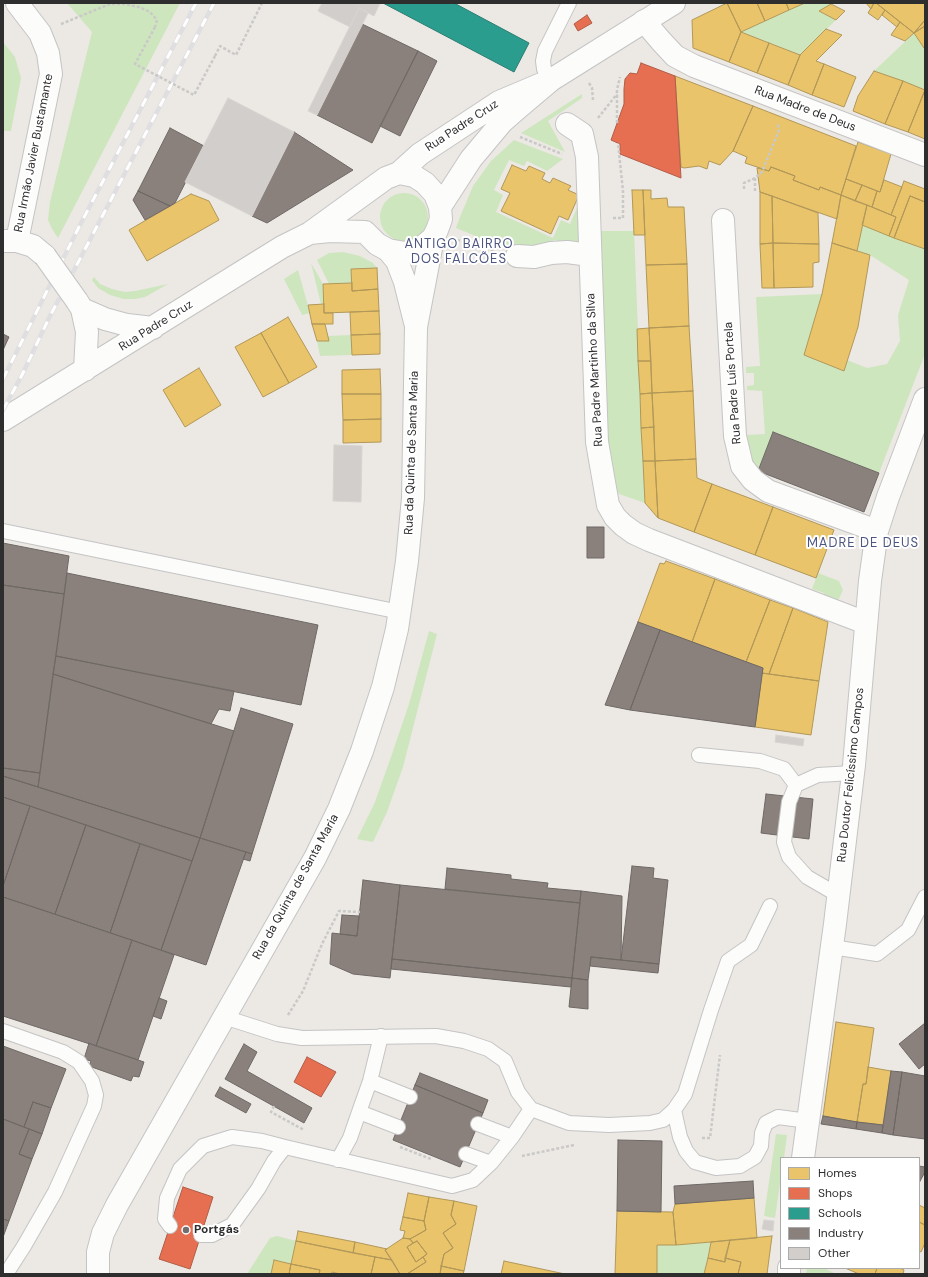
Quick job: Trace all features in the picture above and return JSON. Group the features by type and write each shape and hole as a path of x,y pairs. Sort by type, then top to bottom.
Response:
{"street":[{"name":"Rua Irmão Javier Bustamante","path":"10,241 51,74 48,53 40,33 17,3"},
{"path":"551,80 674,3"},
{"name":"Rua Madre de Deus","path":"644,21 675,56 686,62 925,155"},
{"name":"Rua Padre Cruz","path":"3,420 282,248 310,233 386,178 399,173 420,154 498,102 551,80"},
{"name":"Rua Padre Cruz","path":"443,238 437,230 441,219 440,207 471,159 502,122 551,80"},
{"name":"Rua Padre Martinho da Silva","path":"567,124 582,134 587,157 597,442 608,505 615,517 634,533 649,540 866,623"},
{"path":"399,173 414,176 425,183 435,194 440,207"},
{"path":"370,190 364,206 364,232 377,244 388,250 405,253 443,238"},
{"name":"Rua Padre Luís Portela","path":"723,220 735,436 742,466 753,480 768,491 877,531"},
{"name":"Rua Padre Cruz","path":"310,233 330,230 364,232"},
{"name":"Rua da Quinta de Santa Maria","path":"416,327 443,238"},
{"path":"10,241 32,246 45,256 79,305 87,332 85,370"},
{"name":"Rua da Quinta de Santa Maria","path":"98,1274 98,1252 103,1233 110,1219 315,858 339,809 362,751 383,687 400,612 413,498 416,327 405,282 397,261 388,250"},
{"path":"517,256 534,257 551,253 567,252 590,255"},
{"path":"79,305 105,319 127,325 153,328"},
{"name":"Rua Doutor Felicíssimo Campos","path":"803,1157 832,947 853,773 870,581 877,531 888,497 925,399"}],"lane":[{"path":"551,80 544,69 543,61 545,51 569,3"},
{"path":"3,531 400,612"},
{"path":"699,755 760,761 784,769 796,785"},
{"path":"838,896 807,877 789,857 784,842 789,802 796,785 818,775 853,773"},
{"path":"832,947 877,954 908,930 925,897"},
{"path":"224,1017 277,1034 302,1038 436,1036 464,1041 488,1049 505,1061 518,1092 531,1109 569,1123 608,1125 650,1123 663,1120 674,1110 685,1094 728,961 751,945 770,906"},
{"path":"3,1031 63,1052 79,1062 92,1081 96,1095 94,1106 55,1192 6,1274"},
{"path":"338,1160 350,1138 370,1080 381,1036"},
{"path":"370,1080 410,1097"},
{"path":"170,1226 165,1219 167,1198 180,1169 202,1146 232,1137 262,1141 452,1186 473,1180 491,1163 512,1137 531,1109"},
{"path":"674,1110 680,1137 686,1150 695,1162 716,1168 740,1166 755,1157 761,1146 762,1134 766,1123 778,1117 808,1121"},
{"path":"359,1112 398,1127"},
{"path":"478,1124 512,1137"},
{"path":"201,1235 212,1235 232,1225 258,1190 274,1161 285,1147"},
{"path":"466,1154 491,1163"}],"path":[{"path":"40,33 110,4 124,4 139,7 150,12 157,20 155,27 135,64 194,95 220,46 236,55 262,3"},
{"path":"617,122 617,94 620,76"},
{"path":"592,88 593,100"},
{"path":"604,111 617,94"},
{"path":"778,126 779,130"},
{"path":"744,189 744,183 755,178 762,172 779,130 782,127"},
{"path":"518,136 564,155"},
{"path":"618,143 624,210"},
{"path":"612,148 618,149"},
{"path":"755,178 755,191"},
{"path":"443,238 517,256"},
{"path":"277,1034 303,990 322,944 339,911 360,912"}],"green space":[{"path":"67,3 180,3 58,238 48,220 50,202 92,32"},
{"path":"805,3 830,3 831,4 819,11 836,20 800,55 741,32"},
{"path":"914,33 925,47 925,90 874,71"},
{"path":"3,42 15,57 21,78 11,131 3,131"},
{"path":"582,94 582,98 548,121 565,152 521,133"},
{"path":"514,140 563,159 547,171 527,161 524,166 509,160 494,190 503,195 496,212 553,238 561,220 570,224 579,203 579,247 555,240 531,248 502,247 456,228 473,186 491,161"},
{"path":"404,193 413,195 421,200 426,208 428,217 426,226 421,234 413,239 404,241 395,239 387,234 382,226 380,217 382,208 387,200 395,195"},
{"path":"862,225 925,249 925,354 879,473 773,432 758,471 750,464 746,435 765,434 762,391 747,390 747,386 754,385 754,373 746,373 746,367 760,366 756,297 822,294 804,355 844,371 847,360 867,368 887,364 900,341 898,315 909,280 870,255 857,251"},
{"path":"597,231 634,231 645,503 619,494 612,482 609,469"},
{"path":"343,252 360,256 373,263 377,268 351,269 352,283 329,284 317,260 329,253"},
{"path":"311,263 323,284 324,304 321,304"},
{"path":"298,270 310,313 302,315 284,279"},
{"path":"94,277 100,284 125,292 168,284 145,297 124,299 110,295 98,288 92,280"},
{"path":"351,335 352,355 320,356 317,341 328,341 327,336"},
{"path":"818,573 839,581 843,590 838,601 821,601 824,593 812,589"},
{"path":"429,631 437,634 403,767 387,812 373,842 357,839 375,802 392,754 409,704"},
{"path":"776,1134 787,1135 784,1157 780,1157 780,1184 775,1218 764,1216"},
{"path":"277,1236 296,1241 291,1264 274,1260 271,1274 247,1274 270,1238"},
{"path":"711,1242 704,1274 657,1274 657,1245"},
{"path":"807,1269 826,1269 836,1274 806,1274"}],"building: Homes":[{"path":"727,3 741,32 729,62 693,48 692,20"},
{"path":"727,3 757,3 765,21 741,32"},
{"path":"757,3 786,3 789,10 765,21"},
{"path":"786,3 805,3 789,10"},
{"path":"866,3 874,3 871,9"},
{"path":"874,3 885,10 878,20 868,13"},
{"path":"876,3 925,3 925,20 914,33"},
{"path":"831,4 845,11 836,20 819,11"},
{"path":"885,10 900,22 897,27 882,15"},
{"path":"925,20 925,26 914,33"},
{"path":"900,22 914,33 905,41 891,35"},
{"path":"925,26 925,47 924,48 914,33"},
{"path":"826,29 842,35 816,61 824,64 812,95 788,85 800,55"},
{"path":"741,32 769,43 757,73 729,62"},
{"path":"769,43 800,55 788,85 757,73"},
{"path":"824,64 856,77 844,107 812,95"},
{"path":"874,71 903,81 885,124 853,111 858,96"},
{"path":"675,76 753,106 733,151 720,165 709,161 707,169 699,166 681,167"},
{"path":"903,81 925,90 908,132 885,124"},
{"path":"925,90 925,139 908,132"},
{"path":"753,106 856,146 841,195 820,187 819,190 793,180 795,176 771,167 769,171 745,163 747,157 733,151"},
{"path":"858,142 891,154 880,192 846,179"},
{"path":"512,165 526,171 529,166 545,173 542,179 550,183 553,178 571,186 568,190 579,195 568,220 559,216 551,234 501,211 510,193 501,189"},
{"path":"771,167 795,176 793,180 819,190 820,187 841,195 837,219 760,192 757,168 769,171"},
{"path":"846,179 862,185 855,201 841,195"},
{"path":"884,180 902,187 891,215 872,207 877,191 880,192"},
{"path":"904,181 925,189 925,202 910,196 894,238 889,236 896,217 891,215"},
{"path":"862,185 877,191 872,207 855,201"},
{"path":"632,190 643,190 645,235 634,235"},
{"path":"643,190 651,190 651,199 667,198 668,207 684,207 687,264 646,265"},
{"path":"760,192 772,196 773,243 760,244"},
{"path":"191,194 209,201 219,220 147,261 129,230"},
{"path":"841,195 867,205 857,251 832,243"},
{"path":"772,196 818,213 819,244 773,243"},
{"path":"910,196 925,202 925,249 894,238"},
{"path":"867,205 896,217 889,236 862,225"},
{"path":"773,243 774,288 762,288 760,244"},
{"path":"773,243 819,244 819,262 813,263 813,287 774,288"},
{"path":"832,243 870,255 858,327 844,371 804,355 822,294"},
{"path":"687,264 689,326 649,328 646,265"},
{"path":"377,268 378,289 352,291 351,269"},
{"path":"352,283 352,291 378,289 379,311 324,313 323,284"},
{"path":"324,304 324,313 333,313 333,324 312,324 308,305"},
{"path":"379,311 380,334 351,335 350,312"},
{"path":"288,317 317,367 289,383 261,333"},
{"path":"312,324 325,324 329,341 317,341"},
{"path":"689,326 693,391 652,393 649,328"},
{"path":"649,328 651,361 638,361 637,329"},
{"path":"261,333 289,383 263,397 235,347"},
{"path":"380,334 380,354 352,355 351,335"},
{"path":"638,361 651,361 652,393 640,394"},
{"path":"199,368 221,405 185,427 163,390"},
{"path":"380,369 381,394 342,394 342,370"},
{"path":"693,391 696,459 655,461 652,393"},
{"path":"652,393 654,427 641,428 640,394"},
{"path":"342,394 381,394 381,419 343,420"},
{"path":"381,419 381,442 343,443 343,420"},
{"path":"654,427 655,461 643,461 641,428"},
{"path":"696,459 697,478 712,484 694,532 658,518 655,461"},
{"path":"643,461 655,461 658,518 645,503"},
{"path":"712,484 773,507 755,555 694,532"},
{"path":"773,507 834,530 816,578 755,555"},
{"path":"666,561 715,579 692,642 638,622 660,563 664,564"},
{"path":"715,579 770,600 746,662 692,642"},
{"path":"770,600 793,608 769,674 762,673 763,668 746,662"},
{"path":"793,608 828,622 819,681 769,674"},
{"path":"762,673 819,681 811,735 755,727"},
{"path":"836,1022 874,1028 866,1084 863,1084 857,1122 823,1116"},
{"path":"868,1067 891,1071 883,1125 857,1122 863,1084 866,1084"},
{"path":"408,1193 429,1197 424,1221 403,1217"},
{"path":"429,1197 454,1201 451,1215 456,1224 443,1233 453,1248 444,1254 440,1274 407,1274 426,1262 423,1257 427,1254 417,1241 413,1243 410,1239 426,1230 424,1221"},
{"path":"754,1198 757,1238 676,1245 673,1212 675,1204"},
{"path":"454,1201 477,1206 464,1271 441,1266 444,1254 453,1248 443,1233 456,1224 451,1215"},
{"path":"920,1206 925,1208 925,1225 920,1222"},
{"path":"617,1211 673,1212 676,1245 657,1245 657,1274 615,1274"},
{"path":"403,1217 424,1221 426,1230 410,1239 403,1238 405,1231 400,1230"},
{"path":"920,1222 925,1225 925,1243 921,1252"},
{"path":"298,1231 355,1242 353,1253 296,1241"},
{"path":"772,1236 767,1274 738,1274 741,1262 725,1258 730,1240"},
{"path":"403,1238 410,1239 413,1243 407,1247 416,1262 423,1257 426,1262 407,1274 400,1274 385,1250"},
{"path":"730,1240 725,1262 708,1258 711,1242"},
{"path":"296,1241 375,1257 371,1274 340,1274 332,1272 331,1274 319,1274 320,1270 291,1264"},
{"path":"417,1241 427,1254 416,1262 407,1247"},
{"path":"355,1242 387,1249 385,1250 392,1260 353,1253"},
{"path":"375,1257 392,1260 400,1274 371,1274"},
{"path":"708,1258 725,1262 725,1258 741,1262 738,1274 704,1274"},
{"path":"274,1260 291,1264 289,1274 271,1274"},
{"path":"504,1261 565,1274 501,1274"},
{"path":"291,1264 320,1270 319,1274 289,1274"},
{"path":"441,1266 464,1271 463,1274 440,1274"},
{"path":"847,1269 877,1269 875,1274 859,1274"},
{"path":"877,1269 904,1270 903,1274 875,1274"}],"building: Shops":[{"path":"587,15 592,23 578,31 574,24"},
{"path":"641,63 675,76 681,178 620,154 620,144 611,140 624,104 625,79 630,73 637,74"},
{"path":"307,1057 336,1072 321,1097 294,1082"},
{"name":"Portgás","path":"183,1187 213,1197 190,1269 159,1259"}],"building: Schools":[{"path":"383,3 454,3 529,43 514,72"}],"building: Industry":[{"path":"362,24 418,51 372,143 317,115"},
{"path":"418,51 437,61 400,136 380,126"},
{"path":"170,128 204,146 175,203 170,206 138,191"},
{"path":"294,132 353,170 267,223 252,216"},
{"path":"138,191 170,206 145,220 133,200"},
{"path":"3,334 9,337 3,350"},
{"path":"773,432 879,473 864,512 758,471"},
{"path":"587,527 604,527 604,558 587,558"},
{"path":"3,543 69,556 64,594 3,585"},
{"path":"67,573 318,625 301,705 56,656"},
{"path":"3,585 64,594 40,773 3,768"},
{"path":"638,622 660,630 630,710 605,705"},
{"path":"660,630 763,668 755,727 630,710"},
{"path":"56,656 234,691 230,711 219,709 211,724 53,674"},
{"path":"53,674 234,731 200,838 38,787"},
{"path":"241,708 293,724 252,854 200,838"},
{"path":"3,768 40,773 38,787 3,776"},
{"path":"3,776 200,838 192,861 3,797"},
{"path":"766,794 813,799 809,839 761,833"},
{"path":"3,797 30,806 3,886"},
{"path":"30,806 86,825 55,914 3,897 3,886"},
{"path":"86,825 140,844 110,933 55,914"},
{"path":"200,838 246,852 206,965 161,950"},
{"path":"140,844 192,861 161,950 110,933"},
{"path":"246,852 252,854 250,861 243,859"},
{"path":"632,866 654,868 653,878 668,880 659,964 621,960"},
{"path":"447,868 511,875 511,879 548,883 547,888 581,891 580,903 445,889"},
{"path":"363,880 400,885 390,978 353,974 330,964 332,933 357,936"},
{"path":"400,885 580,903 572,978 392,959"},
{"path":"581,891 622,896 621,960 591,957 588,980 572,978"},
{"path":"3,897 132,940 96,1046 3,1016"},
{"path":"342,915 359,916 357,936 340,934"},
{"path":"132,940 174,955 138,1060 96,1046"},
{"path":"591,957 659,964 658,973 590,966"},
{"path":"392,959 572,978 571,987 391,969"},
{"path":"572,978 588,980 588,1009 569,1007"},
{"path":"159,998 167,1001 161,1019 153,1016"},
{"path":"925,1023 925,1064 919,1069 899,1044"},
{"path":"89,1043 144,1062 139,1077 133,1076 131,1081 89,1066 91,1061 84,1059"},
{"path":"244,1044 257,1052 247,1071 312,1108 304,1123 225,1079"},
{"path":"3,1046 66,1069 51,1108 33,1102 24,1127 3,1119"},
{"path":"891,1071 902,1072 893,1135 882,1133"},
{"path":"902,1072 925,1076 925,1139 893,1135"},
{"path":"420,1073 488,1100 483,1113 415,1085"},
{"path":"415,1085 483,1113 460,1167 393,1140"},
{"path":"220,1087 251,1104 246,1113 215,1096"},
{"path":"33,1102 51,1108 42,1134 24,1127"},
{"path":"823,1116 857,1122 856,1129 821,1124"},
{"path":"3,1119 29,1129 19,1154 32,1159 9,1221 3,1219"},
{"path":"857,1122 883,1125 882,1133 856,1129"},
{"path":"29,1129 42,1134 32,1159 19,1154"},
{"path":"618,1140 662,1141 661,1212 617,1211"},
{"path":"920,1166 925,1167 925,1172 920,1181"},
{"path":"753,1181 754,1198 675,1204 674,1186"},
{"path":"3,1219 9,1221 3,1237"}],"building: Other":[{"path":"322,3 357,3 359,8 350,27 318,11"},
{"path":"357,3 380,3 374,16 359,8"},
{"path":"359,8 368,13 317,115 308,111"},
{"path":"228,98 294,132 252,216 185,182"},
{"path":"334,445 362,446 361,502 333,501"},
{"path":"776,735 804,739 803,746 775,742"},
{"path":"764,1220 774,1221 773,1231 762,1229"}],"railway":[{"path":"3,379 79,227 196,3"},
{"path":"3,410 22,375 49,318 214,3"}],"place":[{"name":"Portgás","path":"186,1230"}],"district":[{"name":"ANTIGO BAIRRO DOS FALCÕES","path":"459,252"},
{"name":"MADRE DE DEUS","path":"863,544"}]}
